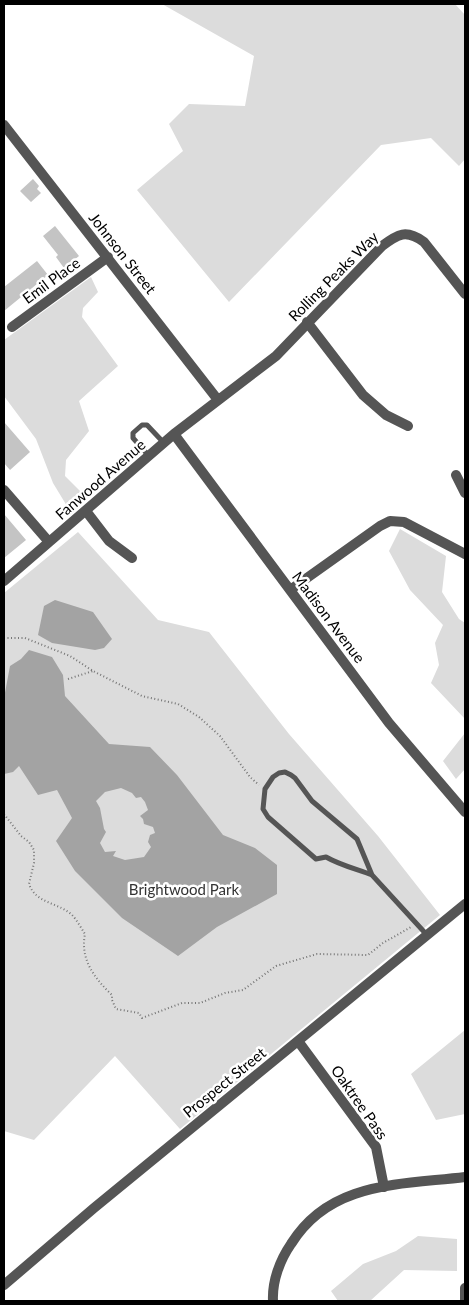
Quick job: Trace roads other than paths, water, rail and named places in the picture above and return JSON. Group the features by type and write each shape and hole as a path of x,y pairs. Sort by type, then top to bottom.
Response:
{"street":[{"name":"Johnson Street","path":"4,125 218,400"},
{"name":"Rolling Peaks Way","path":"218,400 276,356 382,246 400,234 409,234 424,242 465,294"},
{"name":"Emil Place","path":"12,327 108,257"},
{"path":"308,322 363,395 386,415 408,426"},
{"name":"Fanwood Avenue","path":"4,581 174,434 218,400"},
{"name":"Madison Avenue","path":"174,434 389,723 465,812"},
{"path":"456,475 465,492"},
{"path":"4,490 49,542"},
{"path":"86,512 109,541 132,558"},
{"path":"290,590 380,526 390,521 404,522 465,554"},
{"name":"Prospect Street","path":"4,1285 94,1208 465,904"},
{"name":"Oaktree Pass","path":"298,1042 376,1147 384,1187"},
{"path":"273,1301 274,1283 282,1259 303,1227 322,1210 344,1197 368,1189 465,1177"},
{"path":"465,1288 465,1301"}],"lane":[{"path":"149,456 134,438 133,433 142,425 147,425 164,443"},
{"path":"372,875 326,857 316,859 268,817 263,809 265,789 272,777 285,772 295,778 312,801 356,839 372,875 428,935"}],"park label":[{"name":"Brightwood Park","path":"184,889"}]}
